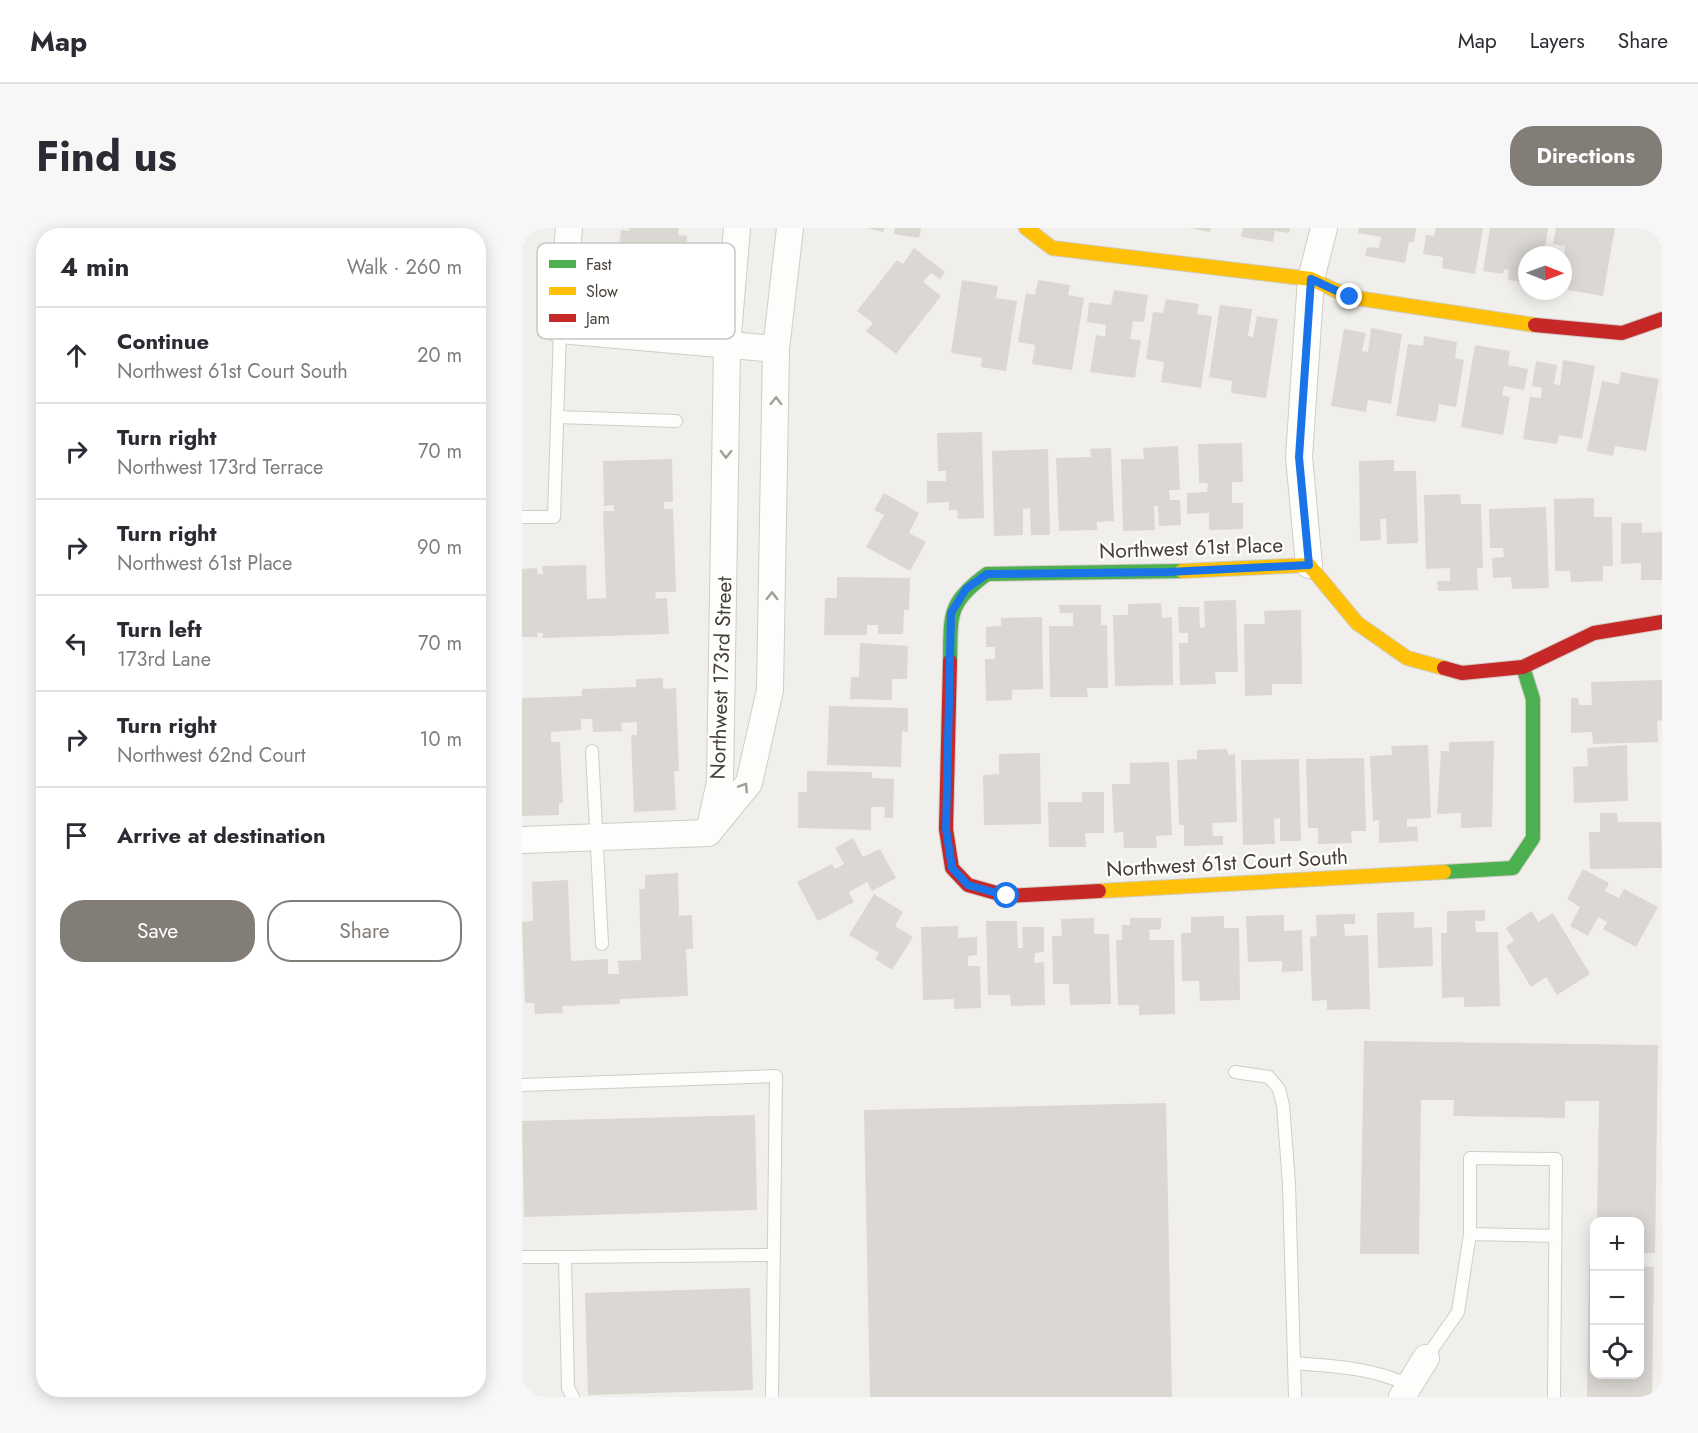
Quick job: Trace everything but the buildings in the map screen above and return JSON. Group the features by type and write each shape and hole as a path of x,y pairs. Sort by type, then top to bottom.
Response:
{"street":[{"path":"568,243 569,228"},
{"name":"Northwest 173rd Street","path":"735,251 737,228"},
{"name":"Northwest 173rd Street","path":"708,833 749,783 770,690 776,350 790,228"},
{"path":"1026,228 1052,248 1311,279 1350,297 1564,329 1622,333 1662,319"},
{"path":"1309,565 1299,457 1311,279 1324,228"},
{"path":"660,339 776,350"},
{"name":"Northwest 173rd Street","path":"708,833 720,782 728,339"},
{"name":"Northwest 61st Place","path":"952,868 946,829 951,613 966,589 987,574 1168,572 1309,565 1357,623 1407,658 1462,674 1524,667 1594,633 1662,622"},
{"name":"Northwest 61st Court South","path":"952,868 968,885 1007,896 1513,868 1533,838 1533,699 1524,667"},
{"path":"522,840 708,833"},
{"path":"1406,1391 1426,1358"}],"lane":[{"path":"522,518 554,518 560,339"},
{"path":"557,417 676,421"},
{"path":"592,751 602,944"},
{"path":"1235,1072 1269,1077 1279,1089 1284,1105 1295,1397"},
{"path":"522,1085 776,1076 772,1397"},
{"path":"1426,1358 1458,1312 1470,1234 1470,1158 1556,1160 1554,1397"},
{"path":"1470,1234 1555,1236"},
{"path":"522,1257 773,1256"},
{"path":"565,1257 568,1388 573,1397"},
{"path":"1294,1363 1348,1367 1386,1375 1406,1391"}],"traffic: fast":[{"path":"950,661 954,611 964,593 987,574 1182,571"},
{"path":"1444,872 1513,868 1533,838 1533,699 1523,667"}],"traffic: slow":[{"path":"1026,228 1052,248 1311,279 1350,297 1535,325"},
{"path":"1182,571 1309,565 1357,623 1407,658 1444,668"},
{"path":"1099,891 1444,872"}],"traffic: jam":[{"path":"1535,325 1622,333 1662,319"},
{"path":"1444,668 1462,673 1523,667 1594,633 1662,622"},
{"path":"950,661 946,829 952,868 968,885 1007,896 1099,891"}],"route":[{"path":"1007,896 968,885 952,868 946,829 951,613 966,589 987,574 1168,572 1309,565 1299,457 1311,279 1350,297"}]}
